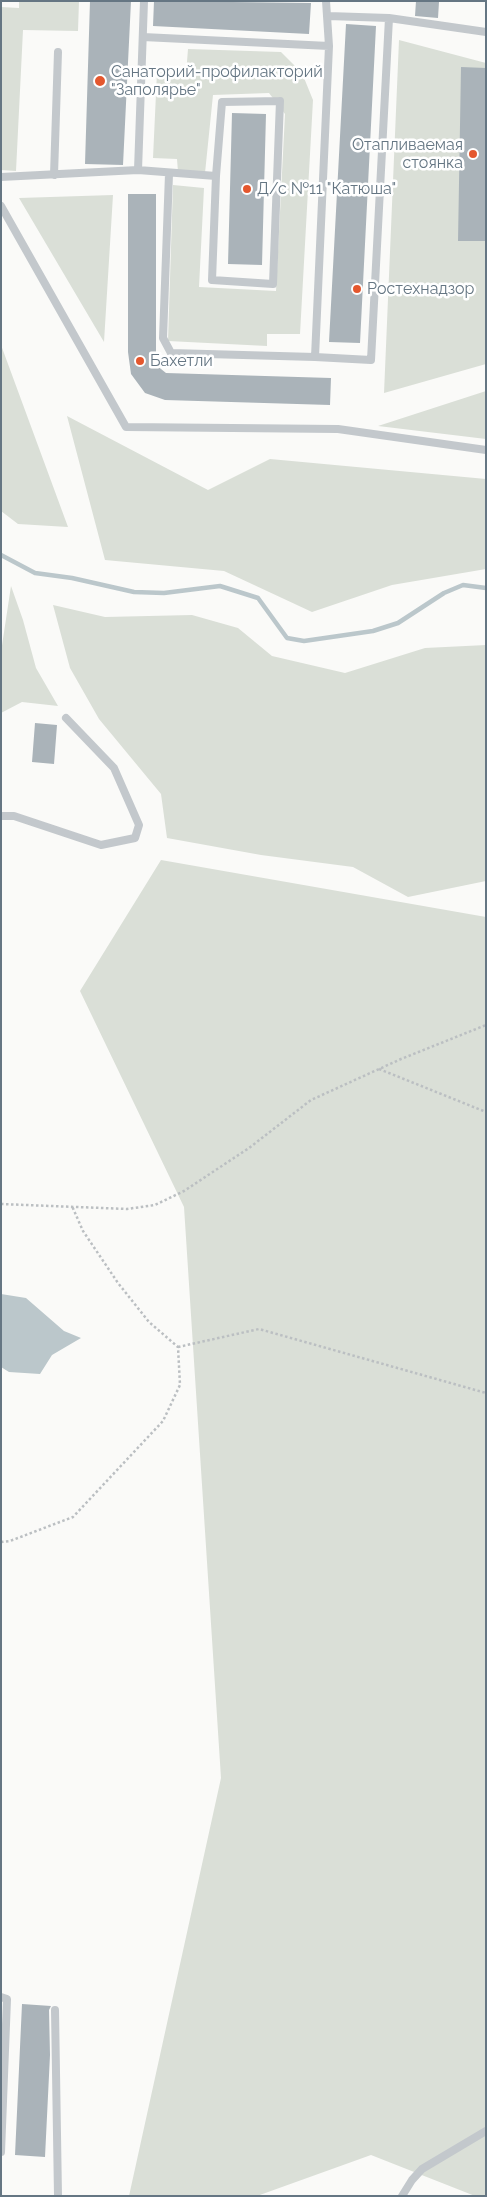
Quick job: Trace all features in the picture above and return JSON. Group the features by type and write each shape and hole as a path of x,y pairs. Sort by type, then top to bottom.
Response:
{"lane":[{"path":"138,170 144,1"},
{"path":"315,356 329,46 326,1"},
{"path":"328,16 389,18 486,32"},
{"path":"169,174 163,338 171,354 315,356 371,360 389,18"},
{"path":"143,37 329,46"},
{"path":"54,175 58,52"},
{"path":"222,102 280,102 273,284 212,280 216,176 222,102"},
{"path":"1,176 138,170 169,174 216,176"},
{"path":"1,206 126,426 338,429 486,450"},
{"path":"1,816 14,816 101,845 135,838 139,824 114,768 66,718"},
{"path":"1,1997 7,1998 1,2152"},
{"path":"55,2010 58,2196"},
{"path":"402,2196 422,2169 486,2131"}],"path":[{"path":"1,1204 126,1209 155,1205 184,1190 241,1153 311,1100 486,1025"},
{"path":"380,1069 486,1112"},
{"path":"1,1542 10,1541 73,1516 163,1421 180,1385 178,1347 149,1322 118,1283 83,1231 72,1206"},
{"path":"178,1347 259,1328 486,1393"}],"shaded area":[{"path":"19,1 79,1 78,31 23,30 16,171 1,170 1,7 19,8"},
{"path":"399,40 486,63 486,364 384,393"},
{"path":"188,49 281,52 302,73 313,100 300,334 267,334 267,346 168,341 173,185 204,188 199,287 276,291 285,114 269,93 213,95 205,173 178,172 177,159 153,158 157,72 186,74"},
{"path":"113,195 104,342 19,198"},
{"path":"1,345 68,527 18,524 1,511"},
{"path":"486,391 486,439 378,426"},
{"path":"67,416 208,490 270,459 486,479 486,569 392,585 312,612 224,571 105,560"},
{"path":"11,586 23,620 36,668 58,706 22,702 1,713 1,652"},
{"path":"53,605 105,617 192,615 238,628 272,656 345,673 425,648 486,645 486,881 408,897 353,867 261,855 167,838 161,794 99,719 70,668"},
{"path":"161,860 486,917 486,2196 475,2196 371,2155 257,2196 129,2196 221,1778 184,1207 80,991"},
{"path":"1,1294 26,1298 64,1331 81,1338 52,1355 40,1374 9,1372 1,1367"}],"building":[{"path":"90,1 131,1 123,165 85,164"},
{"path":"154,1 311,3 309,34 153,26"},
{"path":"416,1 439,2 438,18 415,16"},
{"path":"346,24 376,26 360,343 329,342"},
{"name":"Отапливаемая стоянка","path":"461,67 486,68 486,241 458,241"},
{"name":"Д/с №11 \"Катюша\"","path":"232,113 266,114 262,265 228,264"},
{"path":"128,194 156,194 156,365 166,373 331,378 330,405 165,400 145,393 131,374 128,352"},
{"path":"35,723 57,725 54,764 32,762"},
{"path":"22,2004 51,2006 49,2010 50,2055 45,2157 15,2155"}],"waterway":[{"path":"1,555 35,573 72,578 134,592 164,593 220,586 258,598 287,638 304,641 373,631 398,623 444,593 463,585 486,588"}],"place":[{"name":"Санаторий-профилакторий \"Заполярье\"","path":"100,81"},
{"name":"Отапливаемая стоянка","path":"473,154"},
{"name":"Д/с №11 \"Катюша\"","path":"247,189"},
{"name":"Ростехнадзор","path":"357,289"},
{"name":"Бахетли","path":"140,361"}]}
